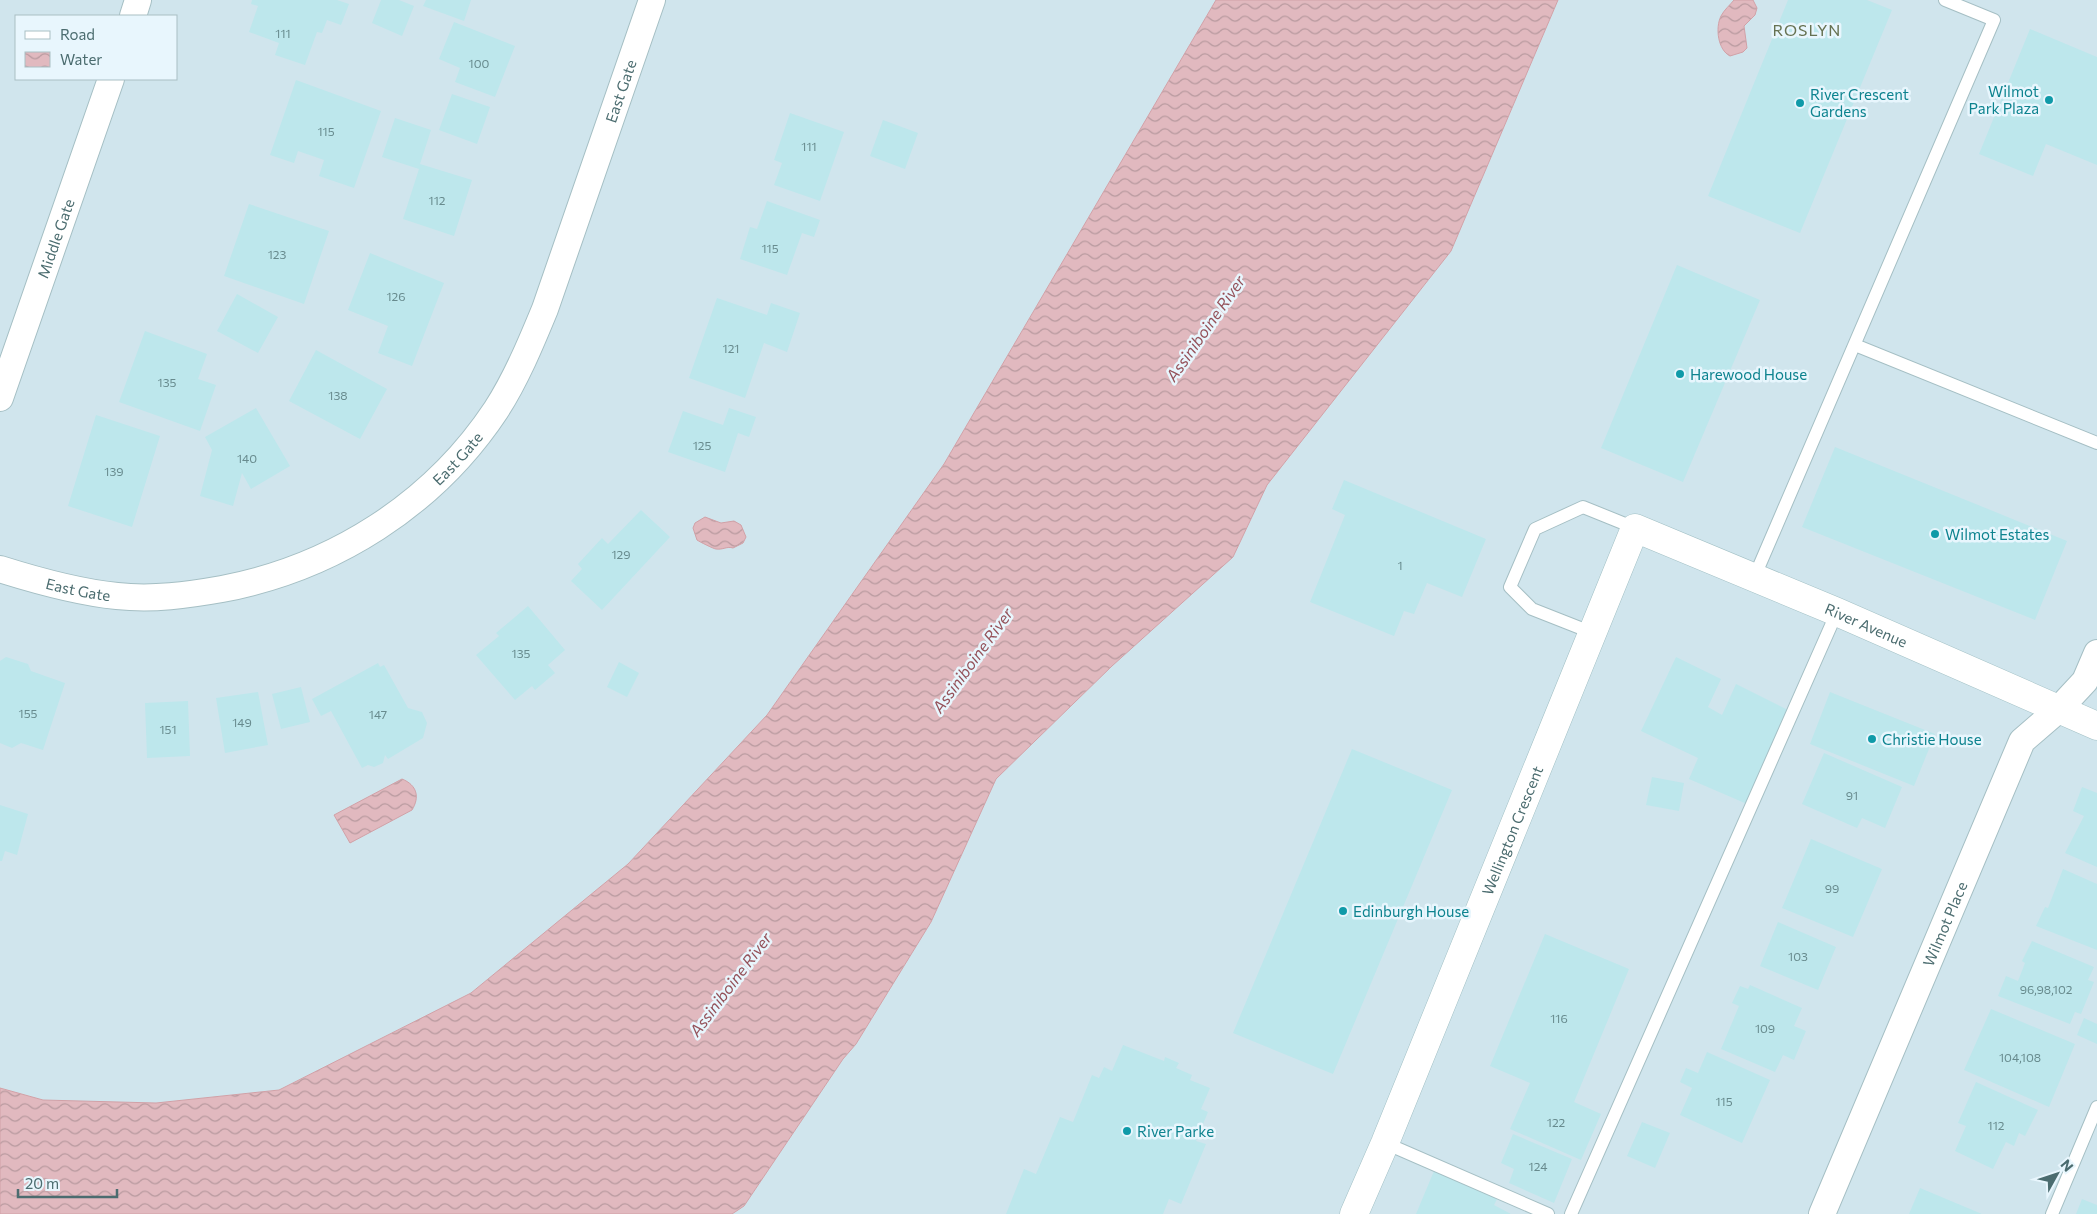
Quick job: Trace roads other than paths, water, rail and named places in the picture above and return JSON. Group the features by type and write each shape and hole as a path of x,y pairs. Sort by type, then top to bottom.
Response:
{"street":[{"path":"133,15 138,0"},
{"name":"East Gate","path":"0,569 56,585 119,596 154,598 203,593 269,578 326,557 388,520 422,493 451,467 482,429 496,409 526,355 548,300 652,0"},
{"name":"Middle Gate","path":"0,398 111,80"},
{"name":"River Avenue","path":"1635,528 1837,612 2097,726"},
{"name":"Wellington Crescent","path":"1354,1214 1385,1143 1635,528"},
{"name":"Wilmot Place","path":"1822,1214 2022,741 2058,710 2085,681 2097,653"}],"lane":[{"path":"1754,578 1994,20 1946,0"},
{"path":"1855,345 2097,443"},
{"path":"1593,633 1532,609 1510,587 1535,529 1583,507 1635,528"},
{"path":"1571,1214 1837,612"},
{"path":"2052,1214 2097,1107"},
{"path":"1385,1143 1548,1214"}],"water":[{"name":"Assiniboine River","path":"1216,0 1558,0 1451,251 1267,485 1233,557 1112,666 996,779 931,922 856,1044 843,1059 744,1206 732,1214 0,1214 0,1088 43,1100 156,1103 279,1090 471,993 628,864 767,715 944,464"},
{"path":"1734,0 1753,0 1757,8 1755,15 1744,26 1747,48 1743,52 1730,56 1720,44 1718,26 1722,14"},
{"path":"705,517 721,523 734,521 741,525 746,537 743,543 733,548 716,549 697,540 693,528 695,523"},
{"path":"402,779 411,785 416,792 416,801 412,810 350,843 334,815"}],"place":[{"name":"Wilmot Park Plaza","path":"2049,100"},
{"name":"River Crescent Gardens","path":"1800,103"},
{"name":"Harewood House","path":"1680,374"},
{"name":"Wilmot Estates","path":"1935,534"},
{"name":"Christie House","path":"1872,739"},
{"name":"Edinburgh House","path":"1343,911"},
{"name":"River Parke","path":"1127,1131"}],"district":[{"name":"ROSLYN","path":"1807,29"}]}
